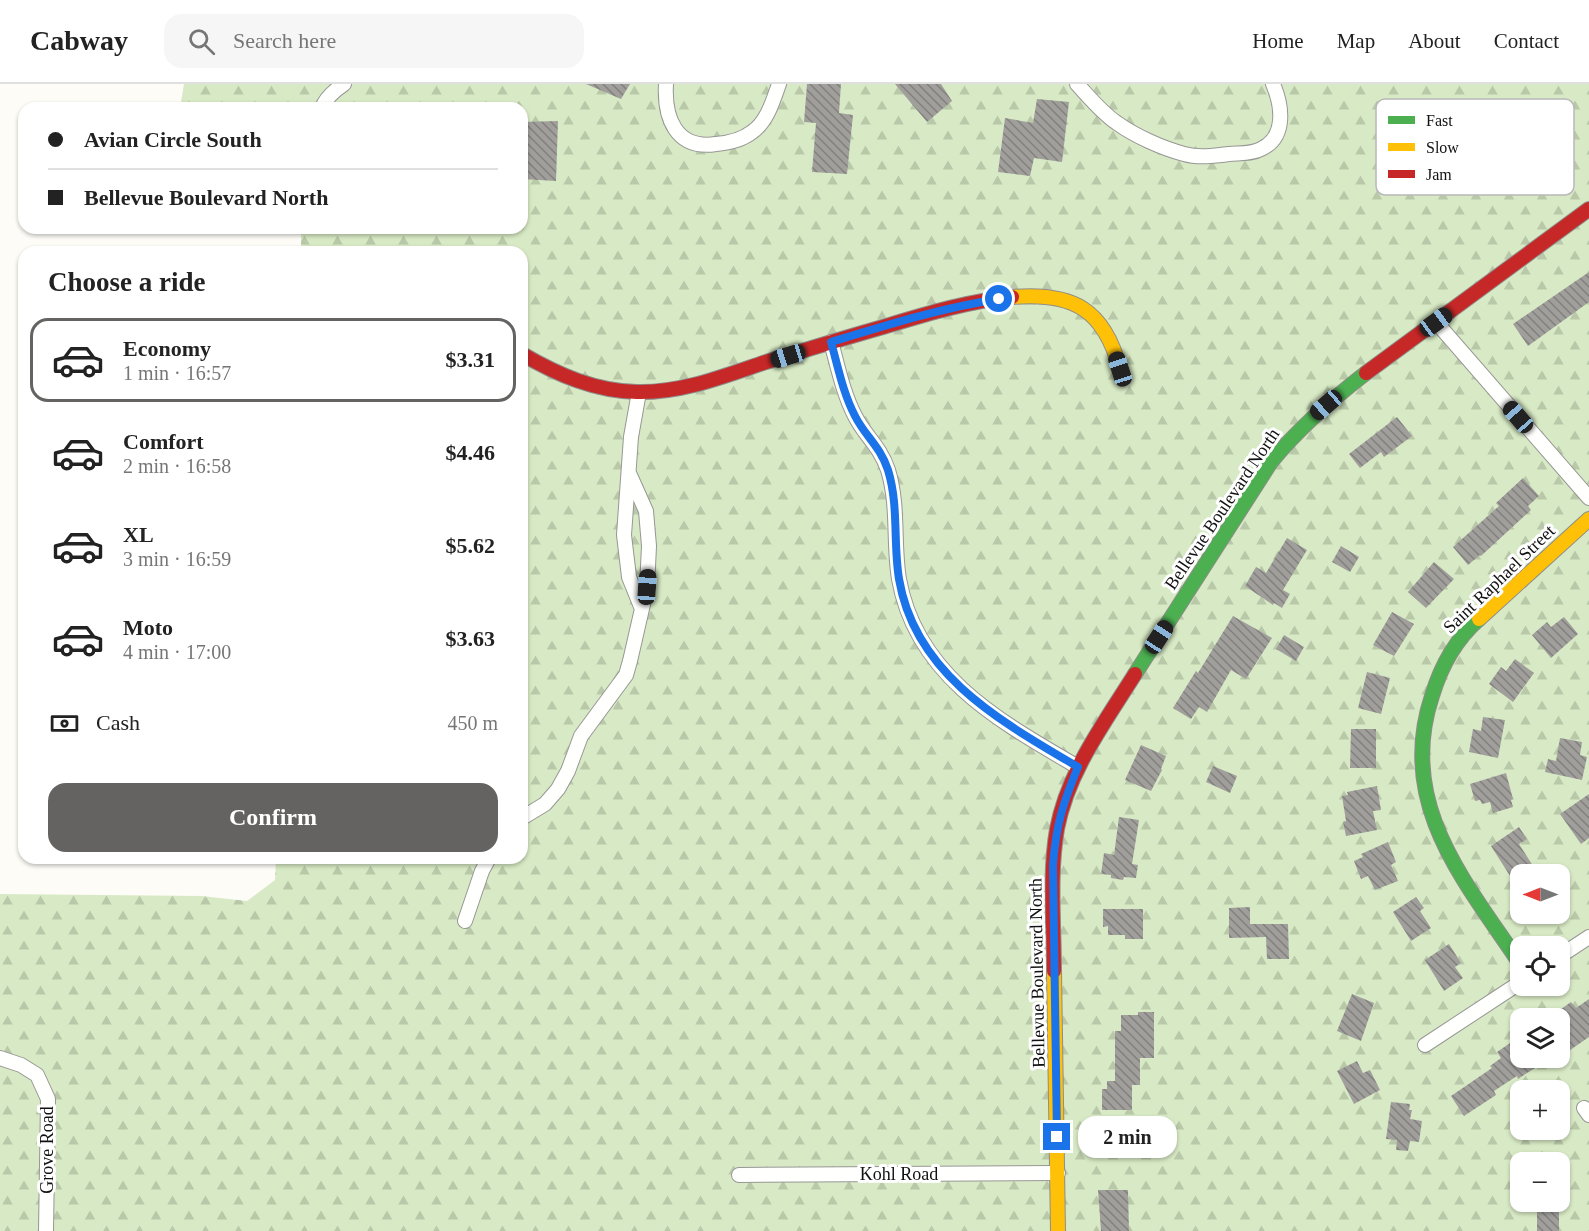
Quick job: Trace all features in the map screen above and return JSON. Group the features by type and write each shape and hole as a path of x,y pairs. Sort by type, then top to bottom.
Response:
{"main road":[{"name":"Bellevue Boulevard North","path":"1058,1231 1053,865 1055,836 1062,805 1078,767 1099,730 1272,462 1296,432 1341,392 1589,209"},
{"path":"528,358 551,372 573,381 618,391 660,391 702,382 964,304 1051,297 1068,300 1095,317 1112,343 1120,369"},
{"name":"Saint Raphael Street","path":"1510,949 1451,861 1434,826 1422,774 1424,726 1429,701 1439,674 1451,650 1464,632 1589,519"}],"street":[{"path":"325,102 336,89 344,84"},
{"path":"666,84 666,105 670,122 679,135 692,142 708,146 730,142 751,133 768,112 779,84"},
{"path":"1077,84 1116,123 1184,154 1205,156 1263,149 1275,138 1280,124 1280,108 1273,84"},
{"path":"1436,322 1589,498"},
{"path":"831,342 847,399 856,419 879,449 887,469 894,493 900,580 909,614 921,641 961,689 986,710 1013,729 1078,767"},
{"path":"639,392 632,438 624,535 629,577 643,611"},
{"path":"528,814 545,804 558,789 568,771 581,736 626,675 647,587 649,527 640,493 629,473"},
{"path":"465,921 486,864"},
{"path":"1570,949 1589,937"},
{"path":"1425,1045 1510,989"},
{"name":"Grove Road","path":"0,1058 21,1065 37,1075 48,1099 46,1231"},
{"name":"Kohl Road","path":"740,1174 1058,1173"}],"green space":[{"path":"184,84 1589,84 1589,1231 0,1231 0,894 202,896 247,901 275,880 276,864 528,864 528,246 301,246 301,234 528,234 528,102 181,102"}],"building":[{"path":"586,84 630,84 621,99"},
{"path":"807,84 841,84 839,113 853,115 847,174 812,172 816,123 804,122"},
{"path":"895,84 941,84 952,101 927,122"},
{"path":"1037,99 1069,102 1062,162 1034,158 1030,176 998,172 1005,118 1033,123"},
{"path":"558,121 556,181 528,179 528,122"},
{"path":"1589,272 1589,302 1528,346 1513,324"},
{"path":"1397,417 1412,436 1384,457 1381,452 1360,468 1349,454"},
{"path":"1523,478 1539,496 1528,506 1531,510 1468,565 1453,547 1499,506 1496,503"},
{"path":"1287,538 1307,550 1283,590 1290,594 1282,608 1274,603 1273,605 1245,586 1256,567 1266,573"},
{"path":"1341,546 1359,557 1350,572 1332,562"},
{"path":"1434,562 1454,579 1426,608 1408,592"},
{"path":"1392,612 1414,624 1394,656 1373,645"},
{"path":"1233,616 1272,638 1246,679 1231,670 1207,712 1199,707 1191,719 1173,708 1196,671 1198,673"},
{"path":"1564,617 1578,634 1551,658 1532,635 1547,622 1551,627"},
{"path":"1284,635 1304,647 1296,661 1276,649"},
{"path":"1515,659 1534,673 1513,702 1489,684 1501,667 1506,671"},
{"path":"1367,672 1390,678 1381,714 1358,708"},
{"path":"1483,717 1505,720 1498,758 1469,752 1473,729 1481,731"},
{"path":"1351,729 1376,729 1376,768 1350,768"},
{"path":"1560,738 1582,742 1580,755 1587,757 1582,780 1545,772 1548,759 1556,761"},
{"path":"1141,745 1166,756 1162,770 1151,791 1125,780"},
{"path":"1213,766 1237,776 1230,793 1206,782"},
{"path":"1506,773 1513,807 1493,813 1490,802 1482,804 1480,800 1475,801 1470,784"},
{"path":"1377,786 1381,810 1373,811 1377,830 1346,836 1342,796 1348,795 1347,792"},
{"path":"1589,794 1589,838 1581,844 1560,814"},
{"path":"1119,817 1139,820 1132,864 1138,865 1136,878 1124,877 1123,880 1101,874 1104,853 1114,855"},
{"path":"1519,827 1527,839 1519,844 1532,864 1510,864 1510,876 1491,846"},
{"path":"1388,842 1396,862 1391,865 1398,881 1375,890 1368,876 1361,879 1354,861 1363,857 1361,854"},
{"path":"1416,897 1424,908 1420,911 1431,928 1411,941 1393,912"},
{"path":"1250,907 1250,924 1288,924 1289,959 1267,959 1266,937 1229,938 1229,908"},
{"path":"1103,909 1143,909 1143,939 1125,939 1125,935 1108,935 1108,926 1103,927"},
{"path":"1449,944 1461,963 1455,967 1463,978 1444,991 1425,960"},
{"path":"1352,994 1374,1003 1361,1041 1337,1031"},
{"path":"1589,999 1589,1037 1570,1050 1570,1008 1562,1008 1571,1002 1576,1008"},
{"path":"1138,1012 1154,1012 1154,1058 1140,1058 1140,1085 1132,1085 1132,1110 1102,1110 1102,1089 1107,1089 1107,1081 1115,1081 1115,1031 1121,1031 1121,1015 1138,1015"},
{"path":"1510,1043 1510,1068 1535,1068 1518,1079 1517,1076 1510,1080 1494,1091 1496,1095 1464,1116 1451,1096 1492,1068 1490,1066 1501,1058 1497,1052"},
{"path":"1357,1061 1363,1073 1370,1070 1380,1090 1354,1104 1337,1071"},
{"path":"1391,1102 1410,1104 1409,1110 1412,1110 1410,1119 1422,1121 1419,1142 1410,1141 1408,1151 1396,1150 1397,1140 1386,1139"},
{"path":"1098,1190 1128,1190 1129,1231 1101,1231"},
{"path":"1537,1212 1559,1212 1559,1231 1537,1231"}],"traffic: fast":[{"path":"1135,674 1271,462 1316,415 1366,373"},
{"path":"1479,619 1456,645 1444,664 1436,685 1423,735 1423,772 1430,806 1442,840 1478,903 1510,949"}],"traffic: slow":[{"path":"1012,297 1052,298 1069,302 1083,309 1105,332 1120,369"},
{"path":"1479,619 1589,519"},
{"path":"1054,971 1058,1231"}],"traffic: jam":[{"path":"1366,373 1589,209"},
{"path":"528,357 563,375 606,389 654,392 703,383 931,313 1012,297"},
{"path":"1054,971 1053,864 1062,808 1089,748 1135,674"}],"route":[{"path":"999,299 964,304 831,342 847,399 856,419 879,449 887,469 894,493 896,549 900,580 909,614 921,641 961,689 986,710 1013,729 1078,767 1062,805 1055,836 1053,865 1057,1137"}]}
